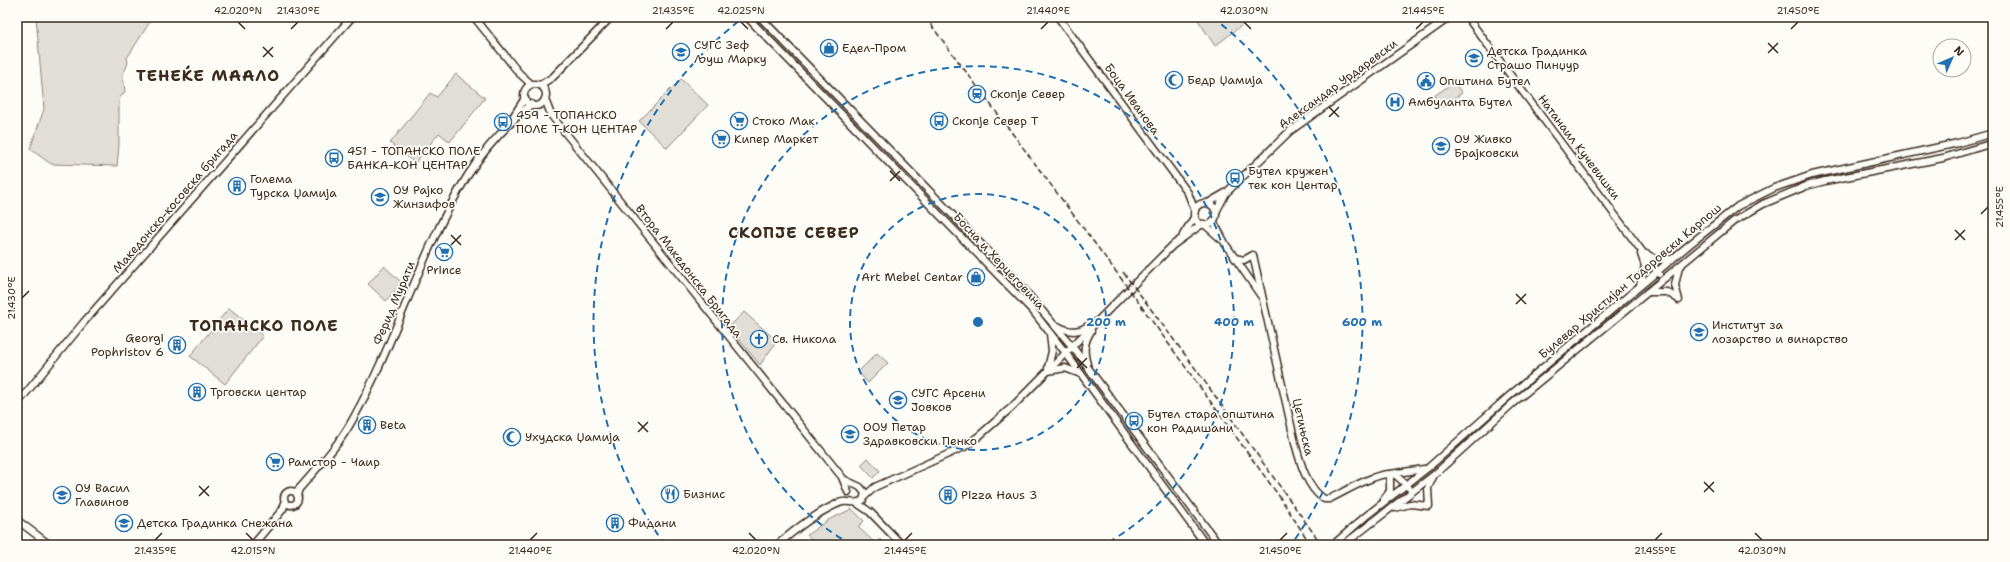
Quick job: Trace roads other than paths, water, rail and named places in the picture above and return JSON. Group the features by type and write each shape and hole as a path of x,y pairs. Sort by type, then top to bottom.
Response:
{"street":[{"name":"Македонско-косовска бригада","path":"17,404 57,353 134,264 352,17"},
{"path":"474,17 519,73 531,84 540,85 553,77 611,17"},
{"name":"Босна и Херцеговина","path":"747,17 994,271 1050,332 1206,545"},
{"name":"Босна и Херцеговина","path":"760,17 1009,272 1054,323 1219,545"},
{"name":"Боца Иванова","path":"1058,17 1188,193 1195,214"},
{"name":"Александар Урдаревски","path":"1205,204 1227,192 1290,131 1450,17"},
{"name":"Натанаил Кучевишки","path":"1468,17 1663,280"},
{"path":"519,73 526,89 525,98 531,104 538,105 545,100 546,92 553,77"},
{"path":"526,89 531,84"},
{"path":"540,85 546,92"},
{"name":"Ферид Мурати","path":"296,492 332,450 353,420 449,207 475,166 508,125 525,98"},
{"name":"Втора Македонска Бригада","path":"545,100 551,115"},
{"name":"Ферид Мурати","path":"508,125 531,104"},
{"name":"Втора Македонска Бригада","path":"538,105 551,115 842,477 848,493 855,503"},
{"name":"Булевар Христијан Тодоровски Карпош","path":"1333,545 1381,504 1429,467 1508,397 1738,206 1761,194 1793,181 1958,143 1993,133"},
{"name":"Булевар Христијан Тодоровски Карпош","path":"1343,545 1435,474 1513,403 1734,221 1763,204 1787,193 1825,181 1943,158 1993,144"},
{"name":"Александар Урдаревски","path":"1216,212 1227,192"},
{"name":"Боца Иванова","path":"1188,193 1205,204"},
{"path":"1181,238 1195,214 1205,204 1213,206 1216,212 1213,221 1226,245 1263,299"},
{"path":"1195,214 1203,224 1226,245"},
{"path":"855,503 875,487 964,447 1012,407 1181,238 1203,224 1213,221"},
{"path":"1634,240 1647,256 1653,259 1666,260 1674,258"},
{"path":"1634,240 1645,266 1640,287"},
{"name":"Цетињска","path":"1235,258 1244,260 1253,255 1300,463 1315,490 1324,499 1329,499 1363,481 1390,474"},
{"path":"1648,292 1667,292 1678,300 1675,285 1679,266"},
{"path":"1054,323 1065,330 1078,331 1087,327 1103,316"},
{"path":"1091,372 1085,356 1085,342 1090,332 1103,316"},
{"path":"1046,372 1052,352 1050,332"},
{"path":"1046,372 1066,368 1084,377"},
{"path":"1390,474 1420,471 1429,467"},
{"path":"1390,474 1396,476 1413,492"},
{"path":"1381,504 1390,491 1390,474"},
{"path":"1388,510 1410,504 1429,506 1428,488 1435,474"},
{"name":"Втора Македонска Бригада","path":"842,477 859,487"},
{"path":"777,545 808,520 840,503 848,493 859,487 875,487"},
{"path":"859,487 870,512"},
{"path":"253,545 285,505 285,494 296,492 297,503 285,505"},
{"path":"840,503 855,503 870,512 902,545"},
{"path":"17,520 50,545"}],"railway":[{"path":"925,17 1123,281 1279,496 1311,545"},
{"path":"1123,272 1195,368 1322,545"}],"place":[{"name":"Едел-Пром","path":"829,48"},
{"name":"СУГС Зеф Љуш Марку","path":"681,52"},
{"name":"Детска Градинка Страшо Пинџур","path":"1474,58"},
{"name":"Бедр Џамија","path":"1174,80"},
{"name":"Општина Бутел","path":"1426,81"},
{"name":"Скопје Север","path":"977,94"},
{"name":"Амбуланта Бутел","path":"1395,102"},
{"name":"Стоко Мак","path":"739,121"},
{"name":"Скопје Север Т","path":"939,121"},
{"name":"459 - ТОПАНСКО ПОЛЕ Т-КОН ЦЕНТАР","path":"503,122"},
{"name":"Кипер Маркет","path":"721,139"},
{"name":"ОУ Живко Брајковски","path":"1441,146"},
{"name":"451 - ТОПАНСКО ПОЛЕ БАНКА-КОН ЦЕНТАР","path":"334,158"},
{"name":"Бутел кружен тек кон Центар","path":"1235,178"},
{"name":"Голема Турска Џамија","path":"237,186"},
{"name":"ОУ Рајко Жинзифов","path":"380,197"},
{"name":"Prince","path":"444,252"},
{"name":"Art Mebel Centar","path":"976,277"},
{"name":"Институт за лозарство и винарство","path":"1699,332"},
{"name":"Св. Никола","path":"759,339"},
{"name":"Georgi Pophristov 6","path":"177,345"},
{"name":"Трговски центар","path":"197,392"},
{"name":"СУГС Арсени Јовков","path":"898,400"},
{"name":"Бутел стара општина кон Радишани","path":"1134,421"},
{"name":"Beta","path":"367,425"},
{"name":"ООУ Петар Здравковски Пенко","path":"850,434"},
{"name":"Ухудска Џамија","path":"512,437"},
{"name":"Рамстор - Чаир","path":"275,462"},
{"name":"Бизнис","path":"670,494"},
{"name":"ОУ Васил Главинов","path":"62,495"},
{"name":"Pizza Haus 3","path":"948,495"},
{"name":"Детска Градинка Снежана","path":"124,523"},
{"name":"Фидани","path":"615,523"}],"district":[{"name":"ТЕНЕЌЕ МААЛО","path":"208,75"},
{"name":"СКОПЈЕ СЕВЕР","path":"794,232"},
{"name":"ТОПАНСКО ПОЛЕ","path":"264,325"}]}
